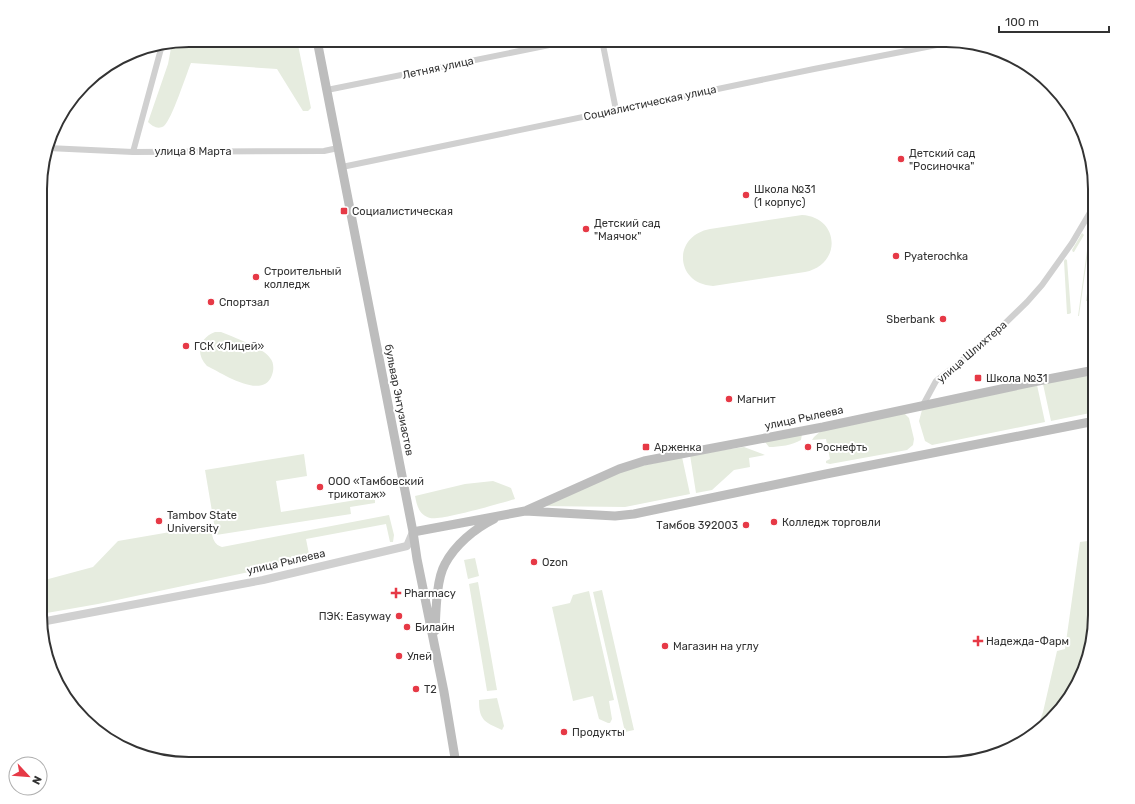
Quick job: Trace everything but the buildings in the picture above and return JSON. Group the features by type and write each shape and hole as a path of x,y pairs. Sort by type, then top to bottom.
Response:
{"main road":[{"name":"бульвар Энтузиастов","path":"318,47 444,692 455,757"},
{"name":"улица Рылеева","path":"525,511 619,468 644,461 823,427 1088,371"},
{"name":"улица Рылеева","path":"413,532 525,511 615,516 634,514 826,474 1088,422"},
{"path":"434,641 438,595 444,565 455,549 467,537 481,526 502,515"}],"street":[{"name":"Летняя улица","path":"326,90 539,47"},
{"path":"603,47 616,110"},
{"name":"Социалистическая улица","path":"342,168 925,47"},
{"path":"133,152 161,50"},
{"name":"улица 8 Марта","path":"53,148 133,152 324,151 338,148"},
{"name":"улица Шлихтера","path":"923,405 936,381 991,337 1042,285 1072,243 1088,216"},
{"name":"улица Рылеева","path":"47,621 263,580 407,546 413,532"}],"shaded area":[{"path":"298,47 311,108 308,111 303,111 277,69 191,63 171,115 164,126 157,128 148,122 168,64 171,48"},
{"path":"802,215 815,218 824,224 829,232 832,242 830,251 825,260 817,268 805,272 713,286 700,283 691,277 685,269 683,259 684,250 689,241 698,233 710,229"},
{"path":"1082,233 1084,235 1073,252 1072,250"},
{"path":"1088,243 1088,251 1078,316"},
{"path":"1065,259 1067,260 1071,313 1069,314 1067,314"},
{"path":"1088,286 1088,301 1086,301"},
{"path":"215,332 221,332 240,340 262,350 267,354 273,364 273,368 272,375 267,382 260,386 242,383 207,366 201,356 200,347 205,338"},
{"path":"1088,374 1088,413 1051,421 1043,384"},
{"path":"1037,385 1045,422 932,445 925,441 919,421 922,410"},
{"path":"904,413 909,418 914,439 913,445 907,450 830,464 826,463 826,461 830,459 826,439 812,440 822,430"},
{"path":"802,434 801,440 777,447 769,447 765,442"},
{"path":"744,447 765,455 749,458 750,467 734,470 712,490 696,493 690,455"},
{"path":"304,454 307,476 276,481 281,512 375,497 375,503 350,507 351,514 216,535 205,470"},
{"path":"682,457 690,494 625,507 539,506 623,470"},
{"path":"493,481 511,488 515,499 446,517 426,517 419,510 415,496 465,484"},
{"path":"389,515 394,535 393,542 390,542 386,524 306,539 310,559 98,604 47,613 47,579 93,567 118,541 211,525 214,541 222,547"},
{"path":"1088,541 1088,624 1083,652 1069,686 1053,709 1039,723 1043,712 1057,651 1065,649 1080,542"},
{"path":"475,558 479,576 468,579 464,560"},
{"path":"478,582 497,690 487,691 469,584"},
{"path":"602,590 634,730 625,732 593,592"},
{"path":"589,591 614,700 609,701 612,719 610,723 599,719 593,696 573,701 552,607 570,603 573,595"},
{"path":"497,698 504,726 502,730 484,720 479,707 479,700"}],"place":[{"name":"Детский сад \"Росиночка\"","path":"901,159"},
{"name":"Школа №31 (1 корпус)","path":"746,195"},
{"name":"Социалистическая","path":"344,211"},
{"name":"Детский сад \"Маячок\"","path":"586,229"},
{"name":"Pyaterochka","path":"896,256"},
{"name":"Строительный колледж","path":"256,277"},
{"name":"Спортзал","path":"211,302"},
{"name":"Sberbank","path":"943,319"},
{"name":"ГСК «Лицей»","path":"186,346"},
{"name":"Школа №31","path":"978,378"},
{"name":"Магнит","path":"729,399"},
{"name":"Арженка","path":"646,447"},
{"name":"Роснефть","path":"808,447"},
{"name":"ООО «Тамбовский трикотаж»","path":"320,487"},
{"name":"Tambov State University","path":"159,521"},
{"name":"Колледж торговли","path":"774,522"},
{"name":"Тамбов 392003","path":"746,525"},
{"name":"Ozon","path":"534,562"},
{"name":"Pharmacy","path":"396,593"},
{"name":"ПЭК: Easyway","path":"399,616"},
{"name":"Билайн","path":"407,627"},
{"name":"Надежда-Фарм","path":"978,641"},
{"name":"Магазин на углу","path":"665,646"},
{"name":"Улей","path":"399,656"},
{"name":"T2","path":"416,689"},
{"name":"Продукты","path":"564,732"}]}
